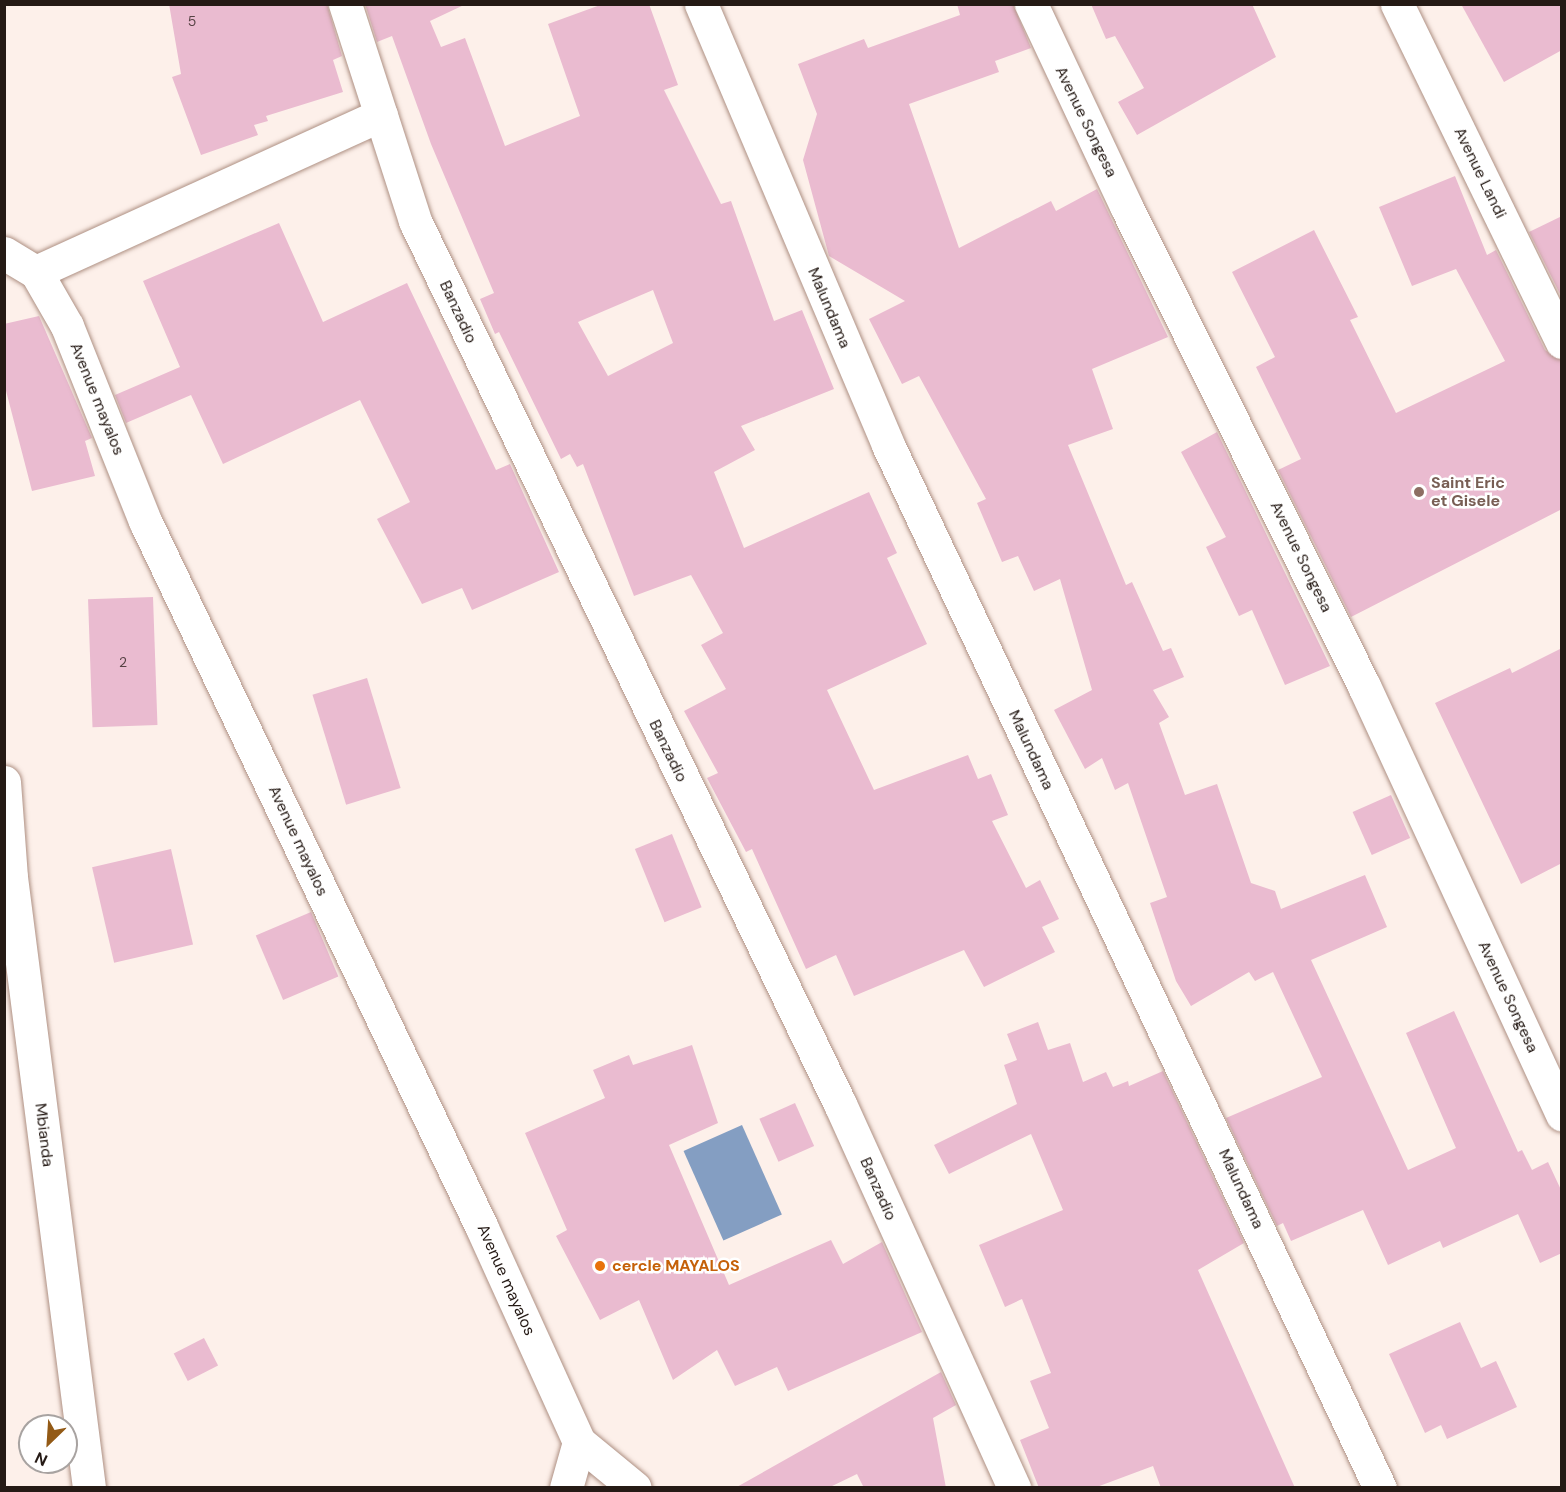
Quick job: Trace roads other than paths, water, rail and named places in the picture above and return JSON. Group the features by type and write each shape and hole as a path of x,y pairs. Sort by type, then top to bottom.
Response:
{"street":[{"name":"Banzadio","path":"345,4 416,221 840,1104 1014,1488"},
{"name":"Malundama","path":"701,4 888,446 1380,1488"},
{"name":"Avenue Songesa","path":"1031,4 1126,206 1365,686 1562,1114"},
{"name":"Avenue Landi","path":"1396,4 1562,342"},
{"path":"36,272 381,115"},
{"name":"Avenue mayalos","path":"4,253 36,272 68,326 145,521 482,1228 579,1442"},
{"name":"Mbianda","path":"4,782 11,877 89,1488"},
{"path":"566,1488 579,1442 635,1488"}],"water":[{"path":"742,1125 782,1215 723,1241 684,1151"}],"place":[{"name":"Saint Eric et Gisele","path":"1419,492"},
{"name":"cercle MAYALOS","path":"600,1266"}]}
